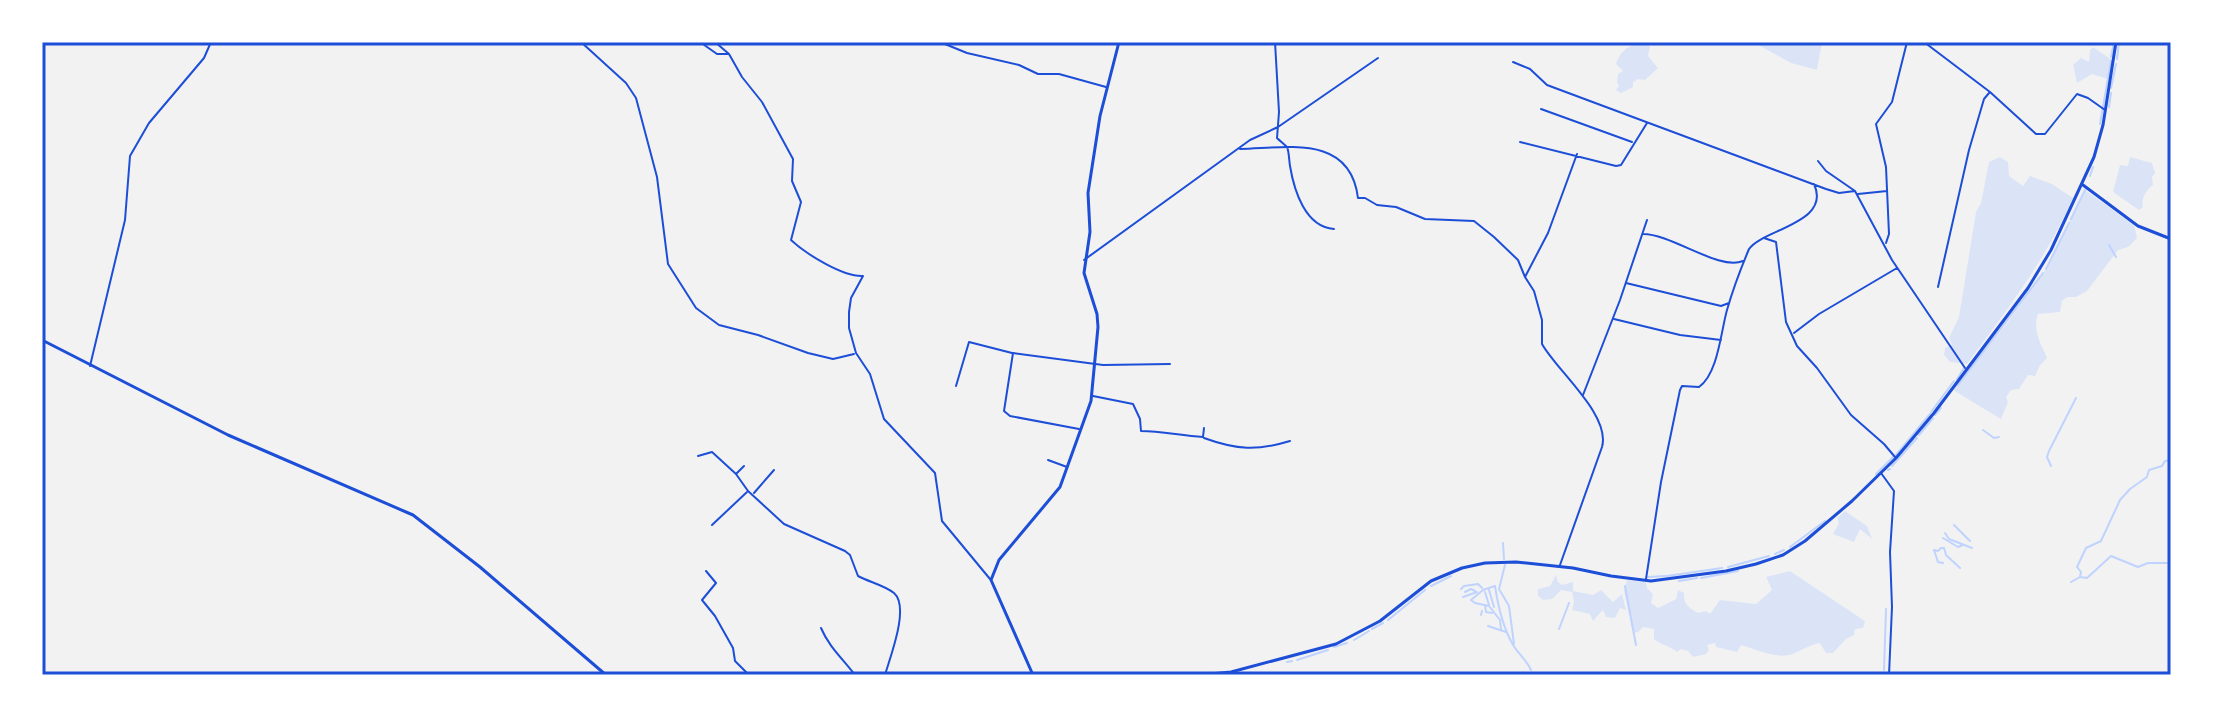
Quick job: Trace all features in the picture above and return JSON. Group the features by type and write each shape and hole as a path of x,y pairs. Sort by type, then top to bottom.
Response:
{"street":[{"path":"90,366 125,220 130,156 149,123 204,58 211,42"},
{"path":"581,42 626,83 636,98 657,177 668,264 696,308 719,325 808,353 833,359 856,353"},
{"path":"700,42 717,54 729,54"},
{"path":"715,42 729,54 742,77 765,106 793,159 792,181 801,202 791,240 836,269 863,276 851,298 849,328 856,353 870,374 884,419 935,473 942,521 991,580 1033,675"},
{"path":"940,42 967,53 1019,65 1038,74 1059,74 1107,88"},
{"path":"1091,401 1098,327 1093,301 1085,283 1084,260 1090,232 1088,193 1090,169 1119,42"},
{"path":"1275,42 1277,138 1288,148 1291,172 1300,200 1319,225 1334,229"},
{"path":"1886,245 1889,234 1886,167 1876,124 1892,102 1907,42"},
{"path":"1924,42 1990,92 2038,135 2045,134 2077,94 2105,110"},
{"path":"1199,675 1231,672 1336,644 1380,621 1431,581 1462,568 1498,562 1559,566 1646,580 1726,571 1783,555 1820,529 1896,458 2028,288 2083,185 2100,139 2116,42"},
{"path":"1084,260 1239,149 1278,127 1378,58"},
{"path":"1513,62 1530,69 1547,85 1824,188 1839,193 1887,191"},
{"path":"1938,287 1969,150 1984,99 1990,92"},
{"path":"1541,109 1633,143"},
{"path":"1520,142 1616,166 1621,165 1648,122"},
{"path":"1239,149 1314,148 1339,158 1348,167 1358,198 1365,198 1377,205 1396,207 1425,219 1474,221 1518,260 1534,291 1542,320 1542,344 1583,396 1604,433 1559,566"},
{"path":"1525,277 1548,233 1577,154"},
{"path":"1818,161 1826,171 1856,193 1898,267 1966,369"},
{"path":"1646,580 1661,482 1680,390 1682,386 1704,385 1722,340 1726,313 1744,260 1754,241 1789,228 1804,217 1814,206 1817,193 1814,184"},
{"path":"2083,185 2138,226 2171,239"},
{"path":"1817,193 1824,188"},
{"path":"1583,396 1647,220"},
{"path":"1642,234 1657,235 1710,257 1737,264 1741,269"},
{"path":"1763,238 1776,242 1786,322 1797,346 1851,415 1896,458"},
{"path":"1737,264 1744,260"},
{"path":"1794,334 1819,314 1898,267"},
{"path":"1625,283 1721,306 1730,302"},
{"path":"1721,306 1726,313"},
{"path":"1613,319 1680,335 1722,340"},
{"path":"42,340 228,435 413,515 480,567 606,675"},
{"path":"956,386 969,342 1013,353 1094,364 1170,364"},
{"path":"1013,353 1004,411 1010,416 1081,429"},
{"path":"991,580 999,560 1060,487 1093,395 1133,404 1140,419 1141,431 1203,437 1229,447 1262,449 1290,441"},
{"path":"1203,437 1204,428"},
{"path":"698,456 710,451 784,524 845,551 850,555 858,576 889,590 898,598 900,622 885,675"},
{"path":"1048,460 1068,467"},
{"path":"736,474 744,466"},
{"path":"752,495 774,470"},
{"path":"1881,473 1894,491 1889,675"},
{"path":"712,525 748,491"},
{"path":"706,571 716,583 702,600 733,648 735,661 749,675"},
{"path":"821,628 827,643 855,675"},
{"path":"847,675 851,670"}],"shaded area":[{"path":"1753,42 1822,42 1817,70 1791,63"},
{"path":"1637,44 1650,46 1648,56 1658,68 1645,80 1638,79 1633,82 1633,87 1621,93 1616,90 1619,86 1618,74 1623,71 1616,64 1624,51"},
{"path":"2093,47 2112,60 2108,79 2092,74 2077,83 2073,65 2081,58 2089,62"},
{"path":"2000,157 2008,162 2009,176 2023,186 2030,176 2052,184 2073,198 2038,263 1967,364 1950,362 1944,355 1945,348 1952,345 1949,338 1959,317 1976,212 1981,203 1989,162"},
{"path":"2130,157 2152,163 2155,173 2153,185 2148,189 2143,207 2139,210 2113,192 2120,165 2128,166"},
{"path":"2085,190 2134,225 2137,238 2128,247 2118,250 2087,291 2062,301 2060,312 2038,314 2037,331 2047,358 2035,376 2028,375 2019,389 2011,390 2006,397 2008,402 2001,419 1953,390 2046,269"},
{"path":"1845,511 1867,526 1872,539 1860,529 1854,542 1833,534 1839,523 1837,518"},
{"path":"1790,571 1865,621 1863,628 1855,629 1854,635 1833,653 1826,653 1820,643 1783,656 1741,645 1737,652 1716,647 1715,643 1707,645 1709,650 1706,654 1693,657 1688,651 1681,649 1677,652 1654,639 1654,629 1643,627 1633,633 1624,591 1627,580 1646,582 1653,594 1651,603 1658,608 1676,599 1678,590 1684,593 1686,603 1692,609 1710,614 1720,600 1756,604 1772,590 1766,577"},
{"path":"1556,575 1562,585 1573,582 1573,591 1593,595 1601,590 1613,602 1622,594 1626,610 1620,608 1615,618 1606,617 1603,610 1593,621 1590,614 1572,610 1572,592 1561,590 1552,599 1543,600 1538,596 1538,589 1550,586"}],"waterway":[{"path":"2111,57 2114,42"},
{"path":"2117,59 2119,42"},
{"path":"2100,124 2111,61"},
{"path":"2111,88 2116,64"},
{"path":"2109,107 2111,93"},
{"path":"2090,176 2093,167"},
{"path":"2071,219 2085,190"},
{"path":"2046,269 2069,223"},
{"path":"2109,245 2116,257"},
{"path":"1958,385 2043,273"},
{"path":"1957,379 1964,368"},
{"path":"1931,412 1954,381"},
{"path":"2051,466 2047,457 2049,451 2076,398"},
{"path":"1935,415 1941,408"},
{"path":"1896,455 1930,414"},
{"path":"1919,435 1933,418"},
{"path":"1983,430 1994,438 1999,437"},
{"path":"1892,466 1917,438"},
{"path":"1876,474 1893,457"},
{"path":"2071,582 2080,577 2077,567 2086,548 2101,541 2120,500 2147,477 2149,470 2171,460"},
{"path":"1790,547 1825,521"},
{"path":"1954,525 1970,541"},
{"path":"1945,533 1949,539 1972,548"},
{"path":"1943,538 1958,547 1963,545"},
{"path":"1503,543 1504,559"},
{"path":"1943,563 1938,562 1934,550 1944,548 1946,555 1960,568"},
{"path":"1775,554 1784,550"},
{"path":"1728,567 1769,556"},
{"path":"2080,577 2087,578 2111,556 2138,567 2148,563 2171,563"},
{"path":"1505,565 1499,589 1509,606 1514,644"},
{"path":"1667,576 1722,568"},
{"path":"1701,578 1738,571"},
{"path":"1431,586 1451,576"},
{"path":"1648,577 1665,576"},
{"path":"1679,581 1697,578"},
{"path":"1461,589 1478,584 1482,588"},
{"path":"1495,586 1506,629 1514,647 1531,670"},
{"path":"1495,586 1483,590 1471,600 1489,606 1500,620 1501,629"},
{"path":"1625,586 1636,645"},
{"path":"1388,620 1425,590"},
{"path":"1489,590 1494,607"},
{"path":"1465,592 1475,591"},
{"path":"1463,597 1477,592"},
{"path":"1485,592 1489,605"},
{"path":"1559,629 1569,603"},
{"path":"1485,605 1486,612 1492,613"},
{"path":"1884,670 1886,609"},
{"path":"1481,615 1482,611"},
{"path":"1372,629 1383,623"},
{"path":"1488,626 1506,632"},
{"path":"1354,640 1369,631"},
{"path":"1334,647 1347,643"},
{"path":"1297,660 1328,650"},
{"path":"1287,662 1292,661"}]}
